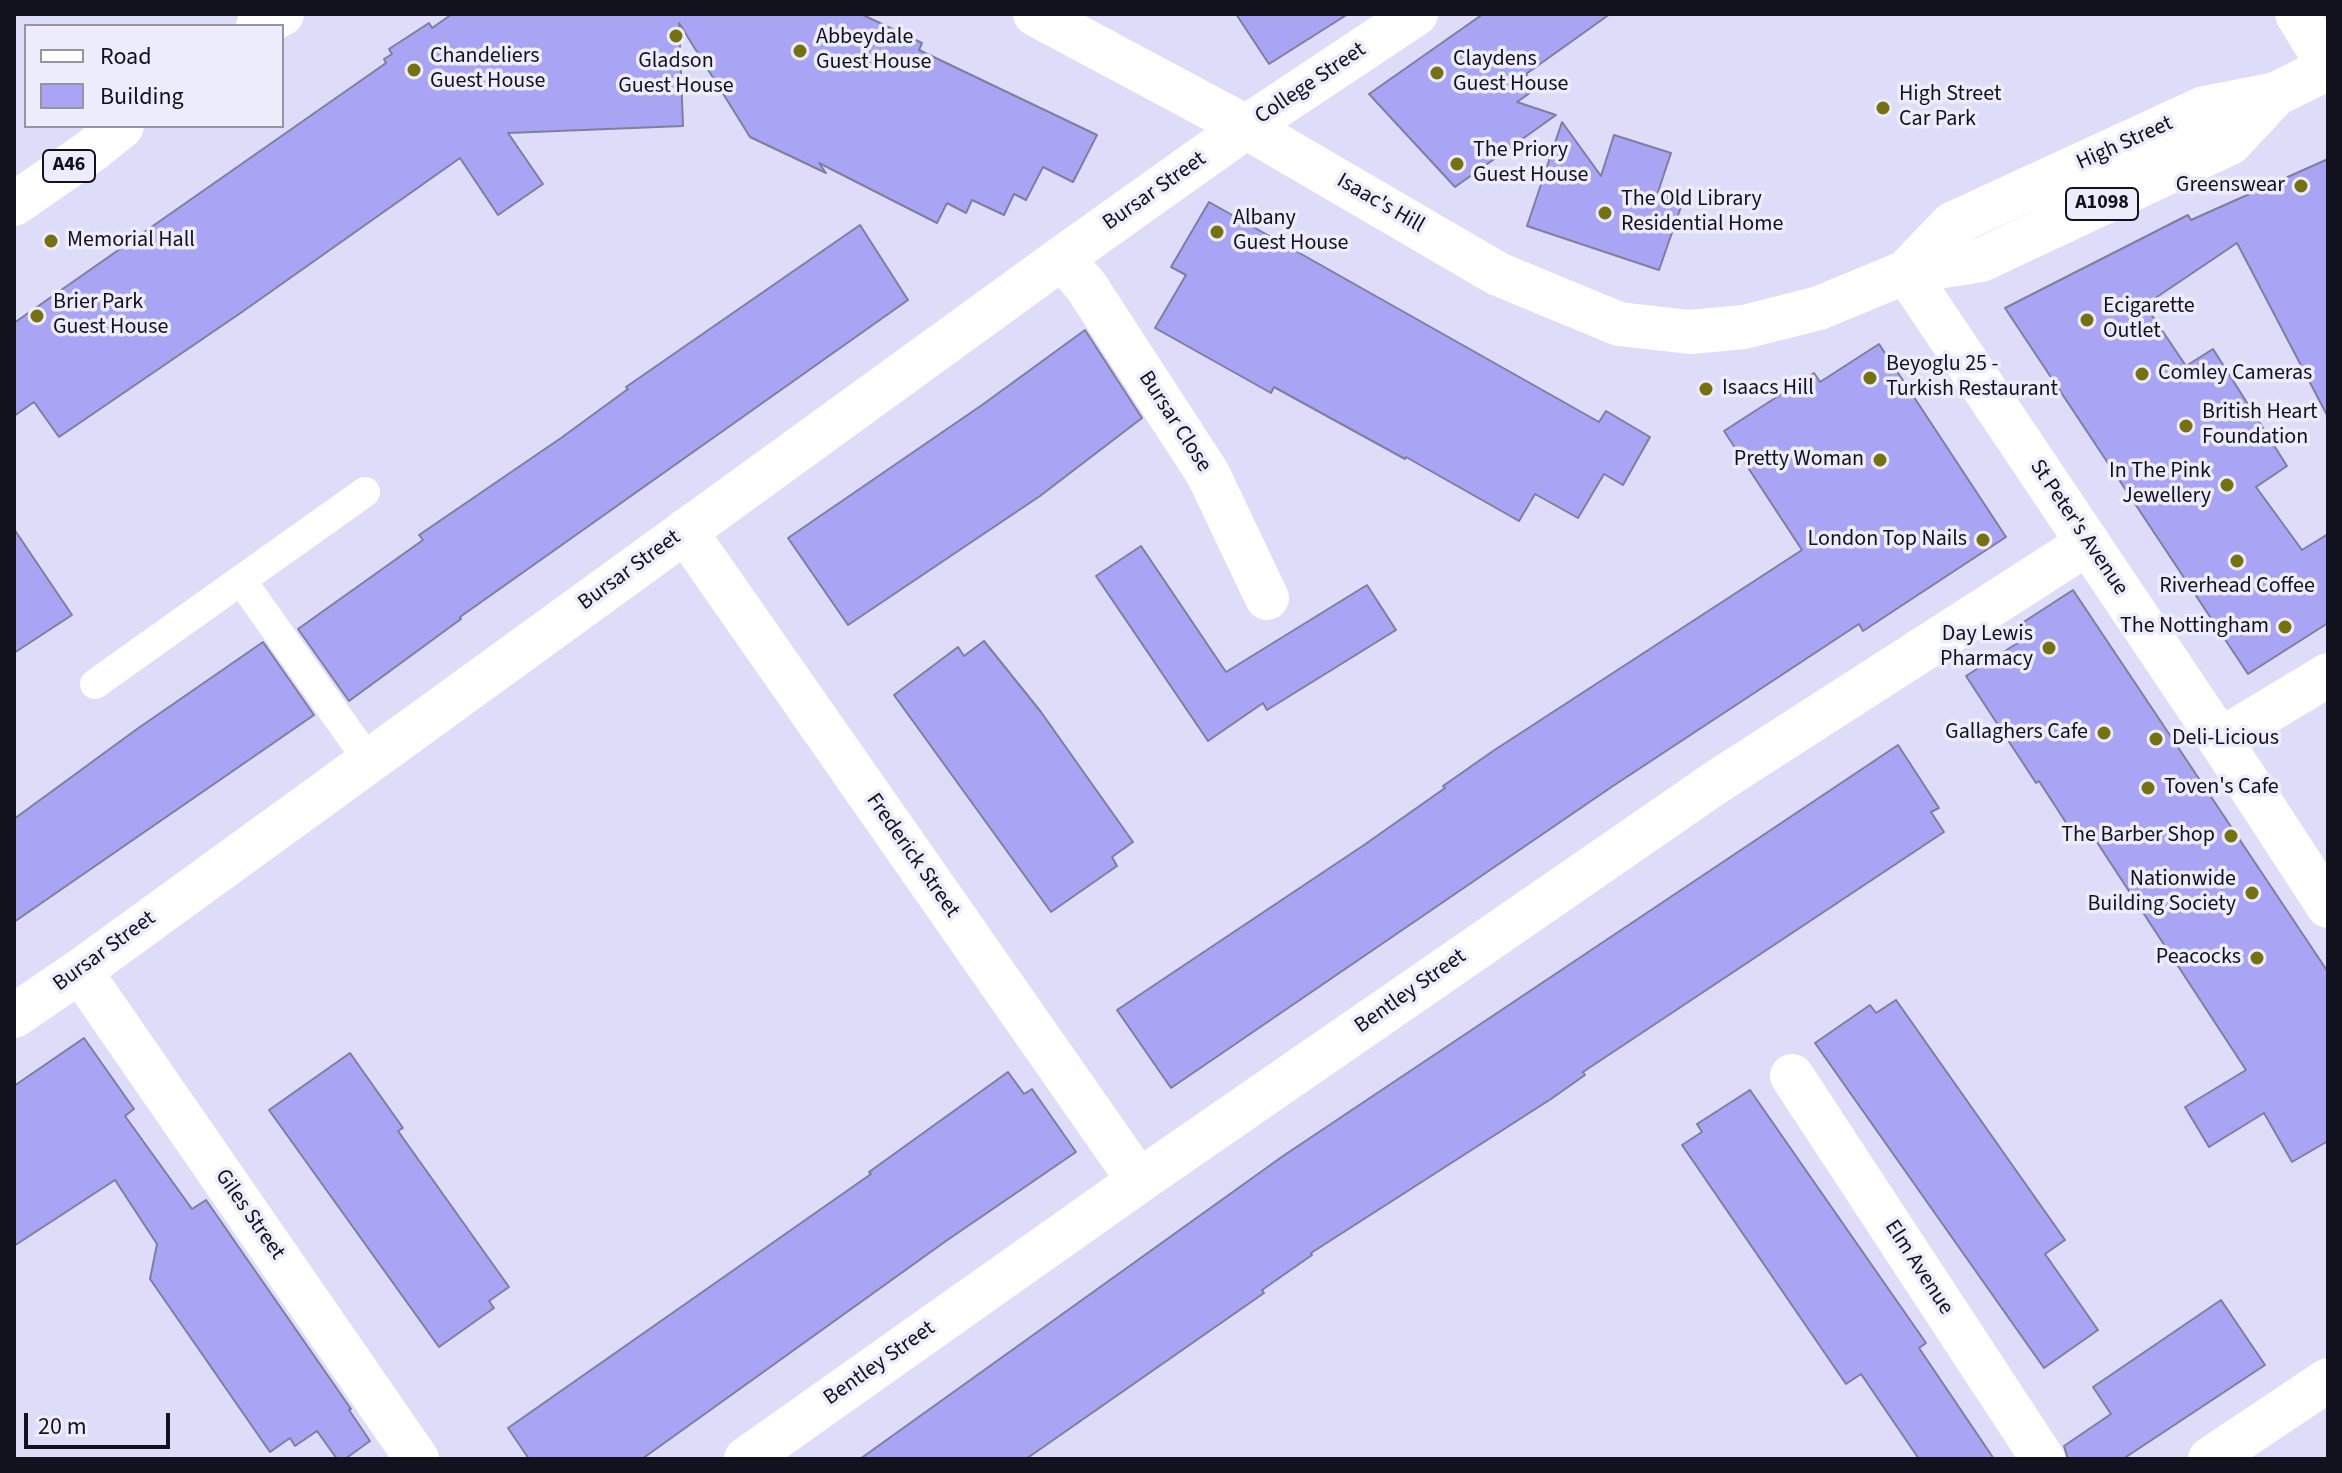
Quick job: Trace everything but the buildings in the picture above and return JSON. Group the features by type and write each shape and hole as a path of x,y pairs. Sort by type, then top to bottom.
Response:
{"street":[{"path":"262,24 282,14"},
{"name":"Isaac's Hill","path":"1035,14 1246,127 1498,274 1619,324 1690,332 1744,327"},
{"name":"College Street","path":"1246,127 1416,14"},
{"path":"2297,14 2328,67"},
{"name":"High Street","path":"1744,327 1819,308 1906,272 1981,260 2230,143 2276,94 2328,67"},
{"name":"Bursar Street","path":"14,1016 1246,127"},
{"name":"A46","path":"14,204 120,128"},
{"name":"Bursar Close","path":"1062,258 1086,286 1208,474 1267,598"},
{"name":"St Peter's Avenue","path":"1906,272 2328,906"},
{"name":"Frederick Street","path":"685,531 1139,1181"},
{"name":"Bentley Street","path":"746,1459 1139,1181 1718,781 2088,543"},
{"path":"2220,740 2328,675"},
{"name":"Giles Street","path":"80,971 417,1459"},
{"name":"Elm Avenue","path":"1792,1076 2043,1459"},
{"path":"2210,1459 2328,1380"}],"lane":[{"path":"95,684 365,492"},
{"path":"241,580 368,760"}],"place":[{"name":"Gladson Guest House","path":"676,36"},
{"name":"Abbeydale Guest House","path":"800,51"},
{"name":"Chandeliers Guest House","path":"414,70"},
{"name":"Claydens Guest House","path":"1437,73"},
{"name":"High Street Car Park","path":"1883,108"},
{"name":"The Priory Guest House","path":"1457,164"},
{"name":"Greenswear","path":"2301,186"},
{"name":"The Old Library Residential Home","path":"1605,213"},
{"name":"Albany Guest House","path":"1217,232"},
{"name":"Memorial Hall","path":"51,241"},
{"name":"Brier Park Guest House","path":"37,316"},
{"name":"Ecigarette Outlet","path":"2087,320"},
{"name":"Comley Cameras","path":"2142,374"},
{"name":"Beyoglu 25 - Turkish Restaurant","path":"1870,378"},
{"name":"Isaacs Hill","path":"1706,389"},
{"name":"British Heart Foundation","path":"2186,426"},
{"name":"Pretty Woman","path":"1880,460"},
{"name":"In The Pink Jewellery","path":"2227,485"},
{"name":"London Top Nails","path":"1983,540"},
{"name":"Riverhead Coffee","path":"2237,561"},
{"name":"The Nottingham","path":"2285,627"},
{"name":"Day Lewis Pharmacy","path":"2049,648"},
{"name":"Gallaghers Cafe","path":"2104,733"},
{"name":"Deli-Licious","path":"2156,739"},
{"name":"Toven's Cafe","path":"2148,788"},
{"name":"The Barber Shop","path":"2231,836"},
{"name":"Nationwide Building Society","path":"2252,893"},
{"name":"Peacocks","path":"2257,958"}]}
